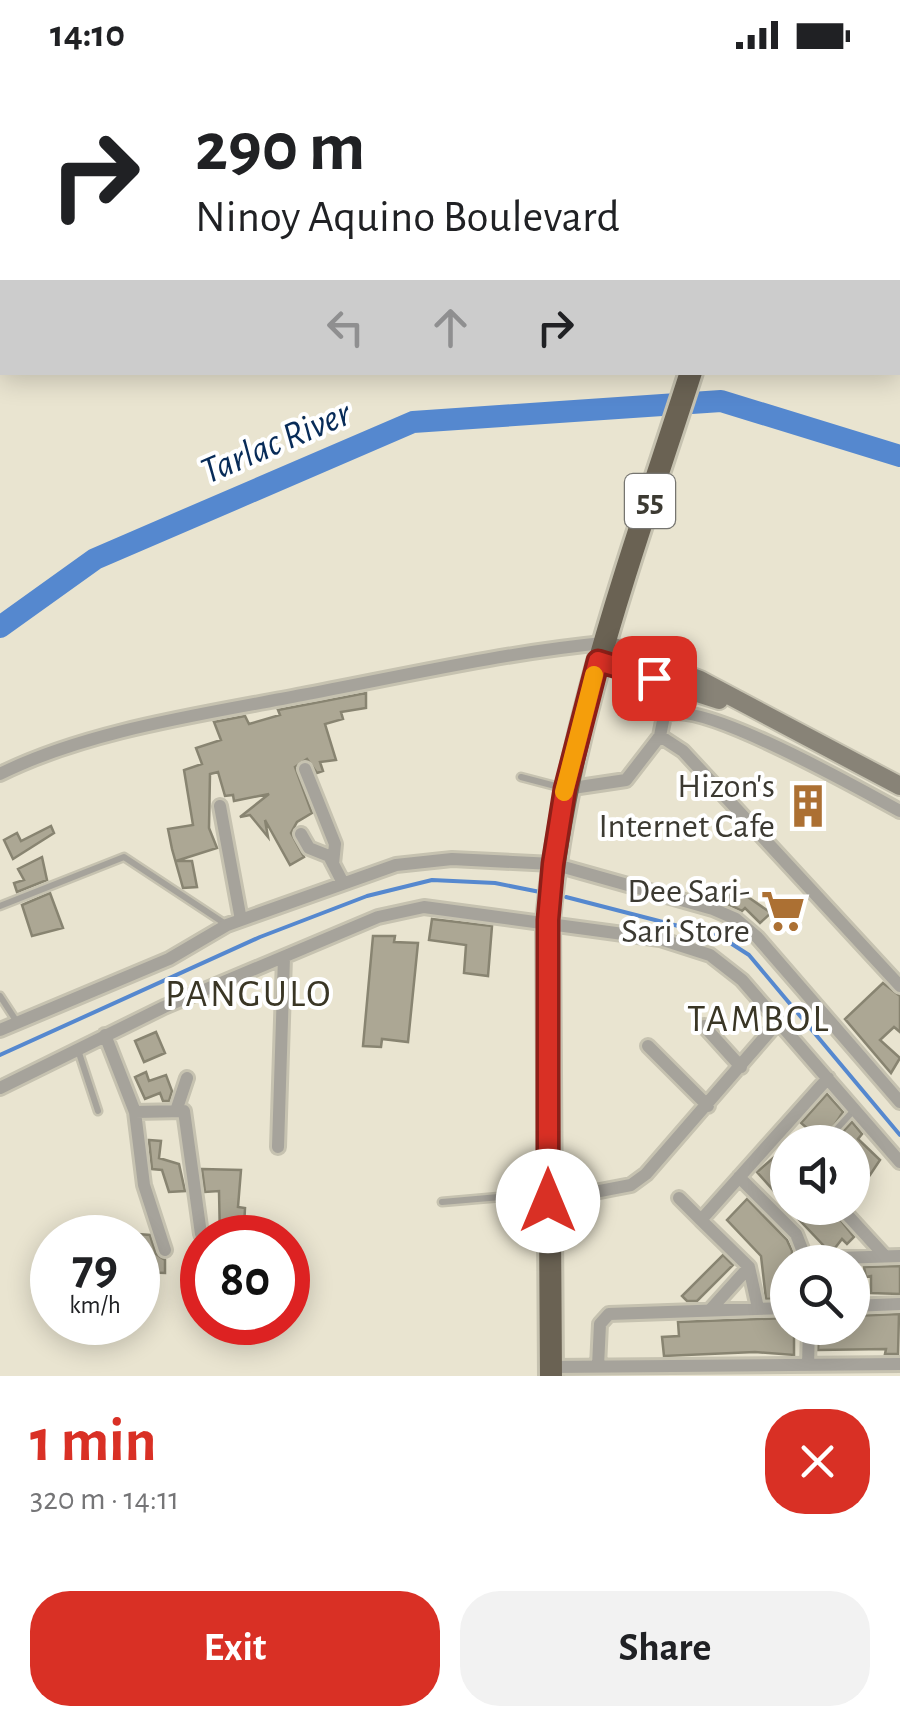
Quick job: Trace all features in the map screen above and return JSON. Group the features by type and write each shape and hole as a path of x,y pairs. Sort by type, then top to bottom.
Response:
{"highway":[{"name":"55","path":"551,1371 548,920 553,864 565,789 603,645 691,375"}],"main road":[{"path":"603,645 749,706 900,786"}],"street":[{"path":"0,774 39,755 218,712 541,649 603,645"},
{"path":"565,789 626,780 660,736 664,716 671,712 696,713 900,811"},
{"path":"660,736 683,751 900,986"},
{"path":"305,770 335,844 334,864"},
{"path":"220,806 234,922"},
{"path":"301,834 309,848 326,854 342,881"},
{"path":"0,1030 168,959 234,922 342,881 396,865 452,859 553,864 661,892 736,920 757,937 900,1102"},
{"path":"0,1088 105,1035 284,957 378,917 424,906 660,938 710,956 742,980 900,1162"},
{"path":"278,1147 284,957"},
{"path":"548,1197 631,1184 660,1162 777,1022"},
{"path":"704,1026 741,1067"},
{"path":"105,1035 135,1112 144,1185 165,1250"},
{"path":"648,1046 708,1106"},
{"path":"177,1108 186,1078"},
{"path":"788,1125 828,1078"},
{"path":"135,1112 177,1108 184,1111 198,1215"},
{"path":"701,1220 770,1146"},
{"path":"740,1178 796,1234 800,1245"},
{"path":"679,1198 749,1267 758,1308"},
{"path":"859,1225 893,1256"},
{"path":"711,1310 749,1267"},
{"path":"870,1305 900,1304"},
{"path":"598,1366 600,1324 609,1314 770,1308"},
{"path":"808,1365 809,1345"},
{"path":"551,1371 598,1366 900,1364"}],"lane":[{"path":"521,777 565,789"},
{"path":"0,906 124,857 234,922"},
{"path":"0,996 17,1023"},
{"path":"78,1049 98,1111"},
{"path":"840,1125 855,1109"},
{"path":"442,1202 548,1197"}],"building":[{"path":"366,693 366,708 341,712 343,719 325,724 336,760 320,762 323,771 317,773 307,759 295,767 312,813 297,822 291,833 304,857 290,865 265,820 268,837 250,815 240,817 269,794 234,801 233,795 225,796 218,772 210,774 209,828 217,848 176,861 192,861 197,887 183,888 172,849 168,829 193,825 184,770 202,764 196,748 221,740 214,722 245,716 249,724 280,715 278,710"},
{"path":"51,826 54,833 13,859 4,840 17,833 21,841"},
{"path":"42,857 47,880 17,892 14,883 24,880 18,869"},
{"path":"735,888 771,913 760,923 745,908 742,911 725,903"},
{"path":"50,893 63,928 32,936 22,905"},
{"path":"432,919 492,926 488,976 464,973 466,945 429,940"},
{"path":"373,936 395,936 394,942 418,943 408,1042 382,1039 381,1047 363,1046"},
{"path":"883,983 900,996 900,1032 894,1027 880,1040 900,1058 891,1073 845,1019"},
{"path":"156,1032 165,1053 144,1062 135,1041"},
{"path":"146,1072 149,1081 166,1075 172,1091 169,1101 163,1101 160,1093 145,1099 135,1077"},
{"path":"827,1094 843,1112 835,1125 801,1123"},
{"path":"149,1140 161,1141 159,1158 179,1164 185,1191 169,1192 162,1170 152,1169"},
{"path":"870,1150 880,1160 870,1175"},
{"path":"770,1161 770,1187 757,1172"},
{"path":"202,1169 241,1170 238,1207 245,1208 245,1215 220,1215 219,1191 205,1192"},
{"path":"747,1199 787,1240 789,1245 770,1245 770,1299 766,1299 761,1256 727,1220"},
{"path":"804,1225 844,1225 854,1237 847,1244 842,1239 837,1245 823,1245"},
{"path":"723,1255 733,1265 697,1301 687,1301 682,1296"},
{"path":"160,1257 165,1260 165,1273 160,1273"},
{"path":"900,1266 900,1294 871,1293 870,1267"},
{"path":"899,1314 898,1354 885,1354 886,1349 818,1350 818,1345 870,1345 870,1315"},
{"path":"770,1319 770,1345 794,1345 794,1355 755,1352 664,1356 662,1337 679,1336 678,1322"}],"waterway":[{"name":"Tarlac River","path":"0,627 95,559 413,422 721,401 900,456"},
{"path":"0,1055 260,937 367,896 432,880 495,883 540,892"},
{"path":"566,897 721,937 749,955 900,1135"}],"slow traffic":[{"path":"564,792 594,675"}],"place":[{"name":"Hizon's Internet Cafe","path":"808,806"},
{"name":"Dee Sari- Sari Store","path":"783,911"}],"district":[{"name":"PANGULO","path":"249,995"},
{"name":"TAMBOL","path":"759,1020"}],"route":[{"path":"548,1201 548,920 565,789 598,661 654,678"}]}
